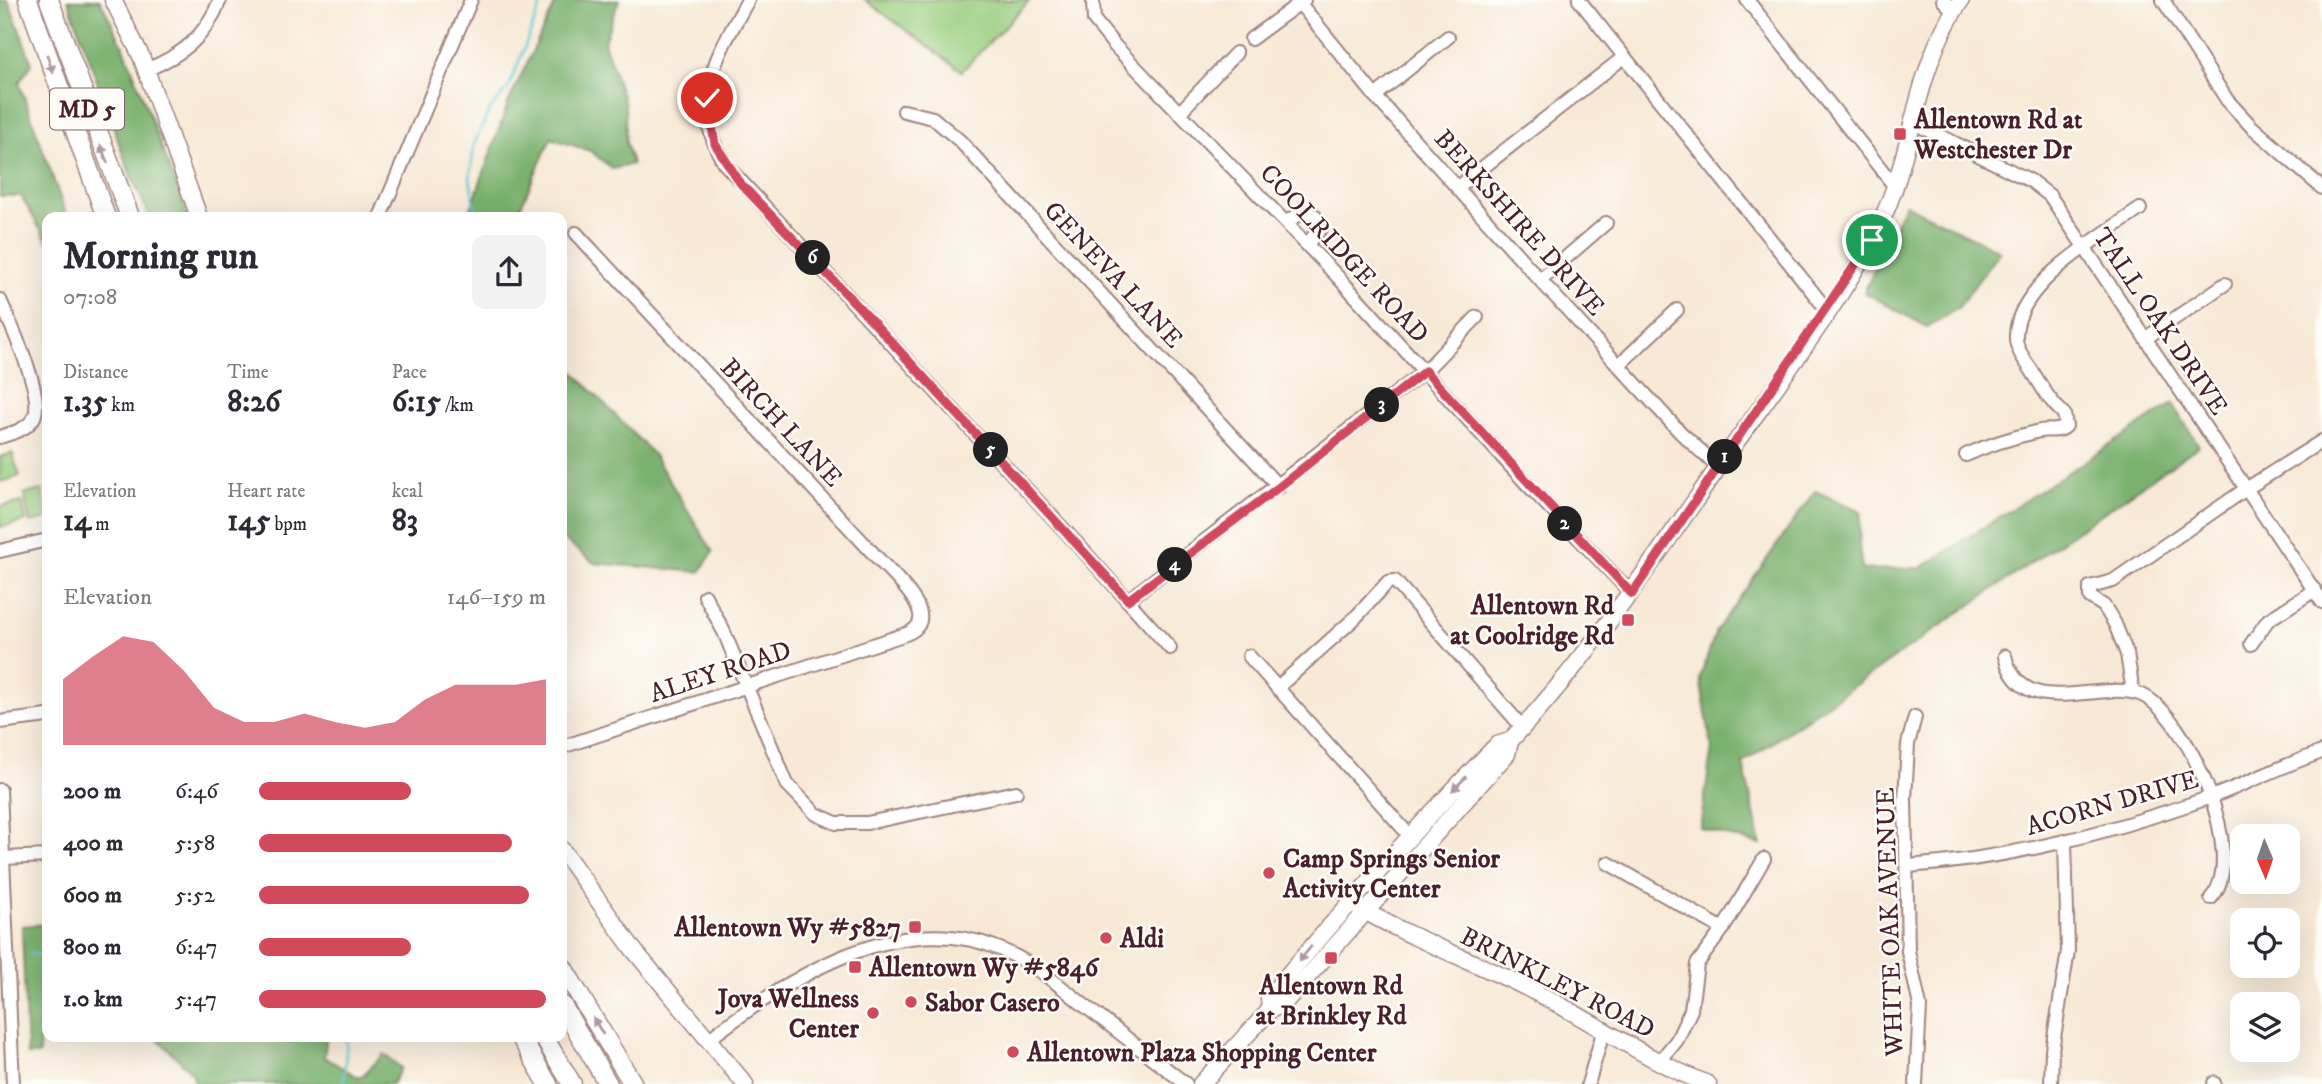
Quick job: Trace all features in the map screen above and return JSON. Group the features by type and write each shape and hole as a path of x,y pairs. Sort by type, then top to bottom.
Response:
{"highway":[{"name":"MD 5","path":"28,0 104,212"},
{"name":"MD 5","path":"49,0 128,212"},
{"path":"567,974 634,1084"},
{"path":"567,1014 608,1084"},
{"path":"524,1042 548,1084"},
{"path":"547,1042 572,1084"}],"main road":[{"path":"113,0 146,70 197,212"},
{"path":"1201,1084 1269,1010 1283,1003 1507,754 1510,741 1576,667 1632,594 1872,240 1895,188 1921,80 1953,4"},
{"path":"1269,1010 1269,997 1350,902 1497,745 1510,741"},
{"path":"567,857 633,949 745,1084"},
{"name":"BRINKLEY ROAD","path":"1350,902 1439,949 1518,983 1705,1083"}],"street":[{"path":"146,70 172,59 190,47 206,28 220,0"},
{"path":"382,212 471,0"},
{"path":"748,0 711,71 706,89 710,126 724,163 1170,648"},
{"path":"1579,0 1827,310"},
{"path":"1747,0 1895,188"},
{"path":"2164,0 2227,100 2251,126 2321,187"},
{"path":"1251,39 1301,1"},
{"name":"BERKSHIRE DRIVE","path":"1301,1 1375,96 1680,432 1718,467"},
{"name":"COOLRIDGE ROAD","path":"1093,2 1092,15 1097,24 1179,113 1307,244 1632,594"},
{"path":"1375,96 1448,37"},
{"path":"1179,113 1236,53"},
{"path":"1458,187 1624,57"},
{"name":"GENEVA LANE","path":"904,111 933,118 960,141 1279,487"},
{"name":"TALL OAK DRIVE","path":"1912,122 2039,187 2054,202 2322,602"},
{"path":"1966,455 2003,440 2044,430 2060,430 2066,426 2064,414 2053,405 2021,353 2015,335 2020,319 2037,289 2063,263 2140,209"},
{"path":"1286,222 1302,213 1314,215 1322,227 1307,244"},
{"path":"1540,280 1606,223"},
{"name":"BIRCH LANE","path":"576,233 909,593 920,610 919,624 912,632 892,639"},
{"path":"2146,338 2225,284"},
{"path":"0,299 38,404 32,422 22,430 0,438"},
{"path":"1619,365 1677,310"},
{"path":"1128,600 1279,487 1425,371 1477,317"},
{"path":"2133,692 2121,638 2104,606 2090,597 2090,587 2113,581 2246,489 2322,441"},
{"path":"0,551 42,541"},
{"path":"1277,688 1355,618 1388,582 1395,581 1523,727"},
{"path":"2251,644 2268,620 2315,590"},
{"path":"705,596 724,632 787,784 816,814 826,820 852,824 1016,792"},
{"name":"ALEY ROAD","path":"567,745 892,639"},
{"path":"1249,656 1410,836"},
{"path":"2005,656 2013,675 2036,691 2067,696 2133,692 2153,701 2176,727 2210,797 2219,823 2223,879 2211,898"},
{"path":"0,722 42,717"},
{"name":"WHITE OAK AVENUE","path":"1915,717 1906,768 1908,951 1920,1006 1916,1084"},
{"name":"ACORN DRIVE","path":"1908,866 1971,861 2065,841 2210,797 2322,752"},
{"path":"0,790 13,1084"},
{"path":"2051,1084 2053,1044 2068,951 2065,841"},
{"path":"4,858 42,856"},
{"path":"1660,1061 1677,1040 1691,1010 1697,964 1723,929 1764,859"},
{"path":"1608,863 1723,929"},
{"path":"708,1040 772,992 867,948 904,937 955,936 998,948 1032,966 1186,1084"},
{"path":"1588,1084 1604,1029"}],"green space":[{"path":"0,0 7,0 32,64 19,83 65,212 42,212 42,232 21,196 0,196"},
{"path":"68,0 100,0 125,50 186,212 148,212 130,174"},
{"path":"557,0 619,0 604,42 625,105 626,142 632,164 613,169 590,151 551,138 518,212 470,212 509,101"},
{"path":"865,0 1030,0 962,71"},
{"path":"1905,204 2000,251 1958,308 1927,327 1864,292"},
{"path":"567,365 653,454 713,552 700,572 594,563 567,542"},
{"path":"2173,404 2199,446 1743,763 1761,845 1700,828 1712,748 1700,678 1716,631 1815,491 1861,511 1859,544 1862,570 1921,568"},
{"path":"12,453 20,476 0,482 0,457"},
{"path":"42,490 42,520 30,523 24,494"},
{"path":"22,502 26,521 0,527 0,507"},
{"path":"42,924 42,1018 39,1055 27,1055 22,926"},
{"path":"161,1042 326,1042 324,1057 360,1078 384,1054 401,1068 392,1084 196,1084 192,1073"}],"waterway":[{"path":"475,212 470,178 474,144 489,111 509,87 543,0"},
{"path":"31,954 42,955"},
{"path":"344,1084 347,1042"}],"place":[{"name":"Allentown Rd at Westchester Dr","path":"1900,134"},
{"name":"Allentown Rd at Coolridge Rd","path":"1628,620"},
{"name":"Camp Springs Senior Activity Center","path":"1269,873"},
{"name":"Allentown Wy #5827","path":"915,927"},
{"name":"Aldi","path":"1106,938"},
{"name":"Allentown Rd at Brinkley Rd","path":"1331,958"},
{"name":"Allentown Wy #5846","path":"855,967"},
{"name":"Sabor Casero","path":"911,1002"},
{"name":"Jova Wellness Center","path":"873,1013"},
{"name":"Allentown Plaza Shopping Center","path":"1013,1052"}],"route":[{"path":"707,98 715,144 724,163 741,184 874,323 1128,600 1279,487 1425,371 1577,538 1632,594 1872,240"}]}
